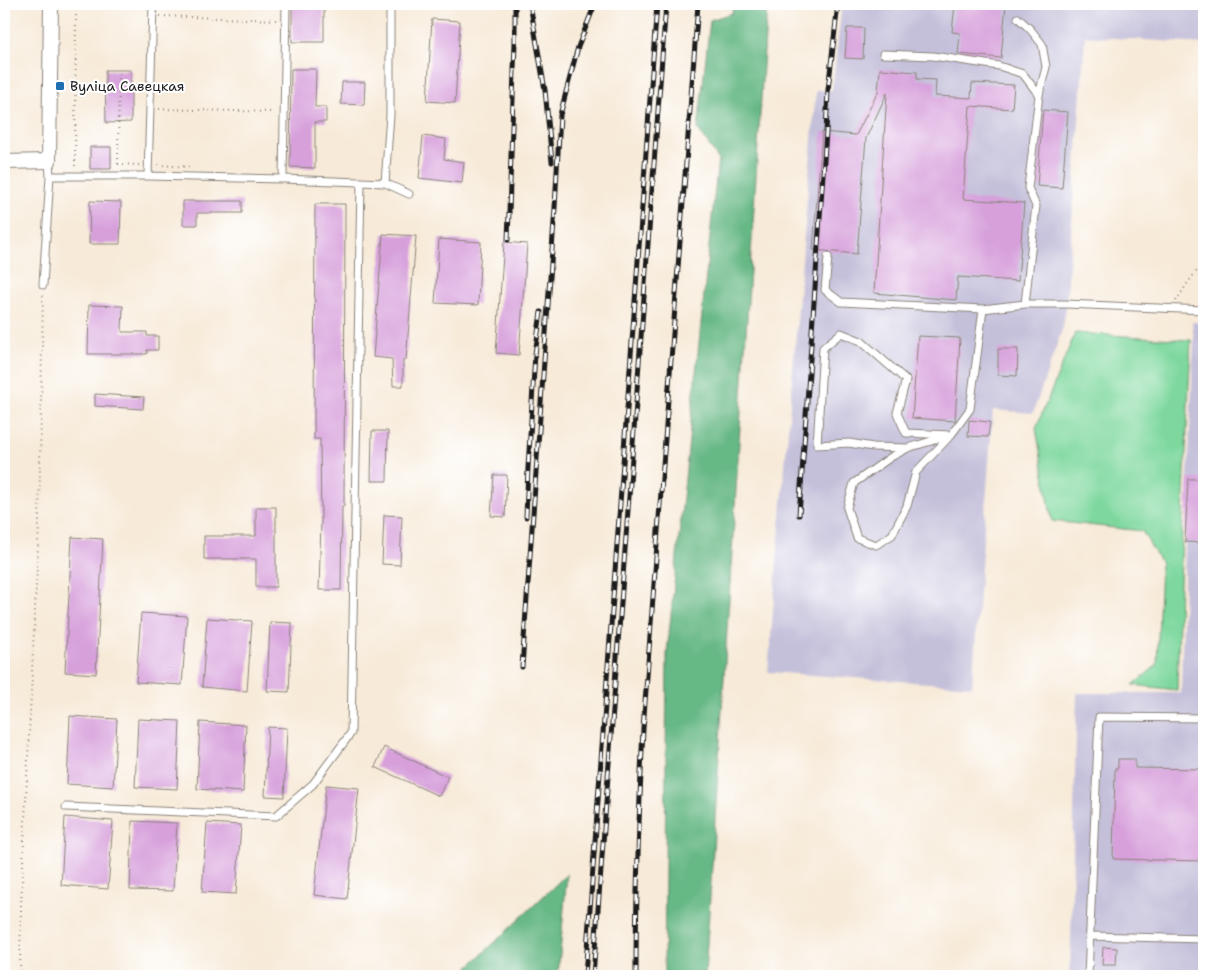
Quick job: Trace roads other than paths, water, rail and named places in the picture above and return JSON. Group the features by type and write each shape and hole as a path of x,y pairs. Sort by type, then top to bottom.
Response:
{"street":[{"path":"4,162 50,168 51,4"}],"lane":[{"path":"148,176 153,4"},
{"path":"283,179 286,4"},
{"path":"385,183 390,115 390,4"},
{"path":"1018,18 1042,44 1046,67 1039,95 1028,188 1036,206 1025,304"},
{"path":"884,54 933,56 999,66 1023,74 1039,95"},
{"path":"43,285 50,168 75,175 385,183 409,194"},
{"path":"66,807 276,816 313,784 351,733 361,182"},
{"path":"828,257 825,290 841,302 983,309 1025,304 1204,310"},
{"path":"951,435 908,448 891,457 854,483 847,508 857,538 876,545 892,535 907,506 916,472 951,435 970,409 983,309"},
{"path":"908,448 873,447 849,443 817,445 823,348 841,333 860,341 906,380 897,413 906,433 951,435"},
{"path":"1088,976 1099,717 1204,718"},
{"path":"1090,936 1204,939"}],"railway":[{"path":"508,240 515,4"},
{"path":"530,4 545,90 552,162"},
{"path":"522,667 560,115 578,47 595,4"},
{"path":"585,976 657,4"},
{"path":"593,976 666,4"},
{"path":"636,976 643,729 698,4"},
{"path":"799,515 828,90 838,4"},
{"path":"526,517 535,354 541,312"}],"place":[{"name":"Вуліца Савецкая","path":"60,86"}]}
